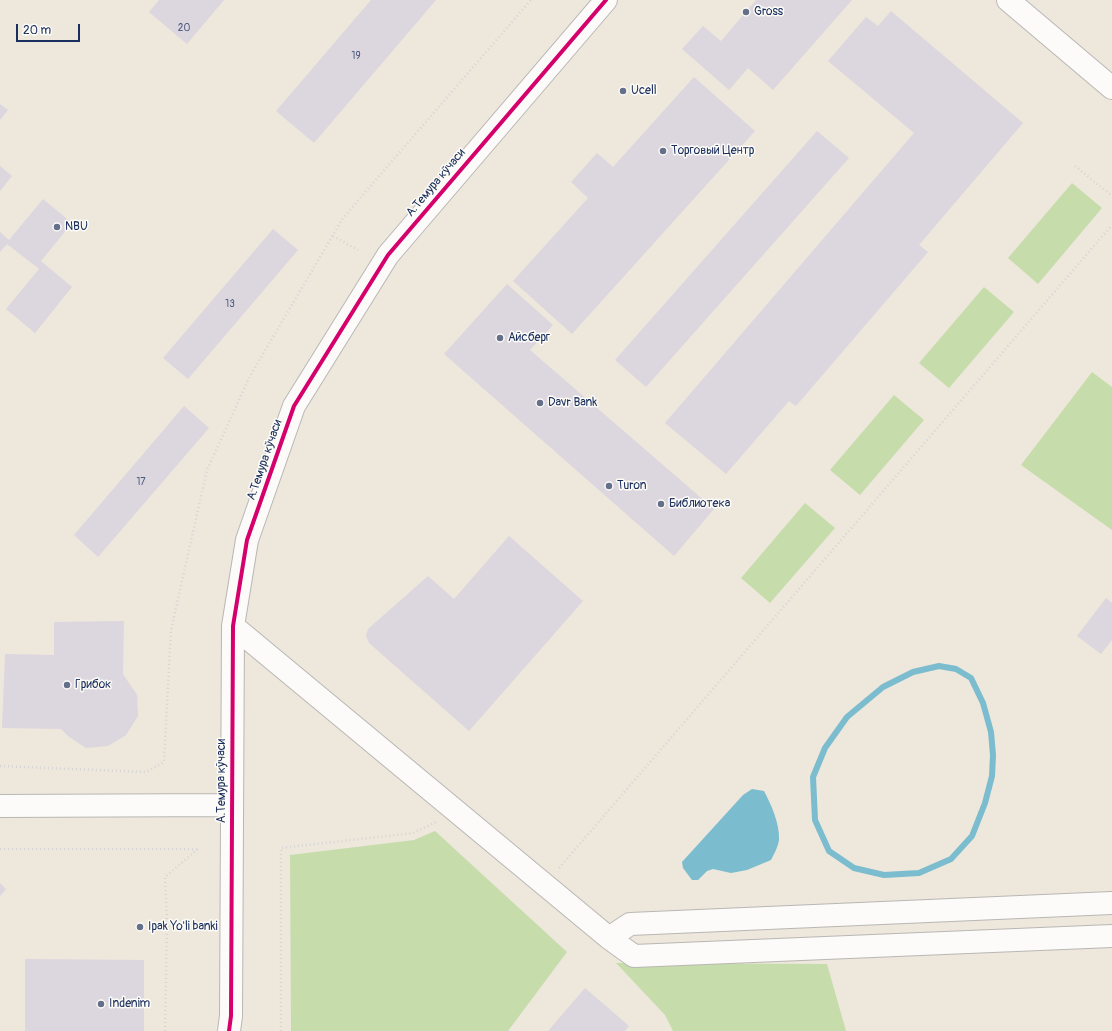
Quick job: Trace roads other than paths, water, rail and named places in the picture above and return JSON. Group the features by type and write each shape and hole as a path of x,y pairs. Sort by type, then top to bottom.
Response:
{"street":[{"name":"А.Темура кўчаси","path":"229,1031 231,1016 233,626 247,540 294,406 388,255 606,0"},
{"path":"1008,0 1112,88"},
{"path":"233,626 609,938 634,956 1112,936"},
{"path":"0,806 232,805"},
{"path":"609,938 630,924 1112,903"}],"water":[{"path":"752,789 764,791 777,821 779,840 771,860 747,870 731,873 713,869 707,871 698,880 692,880 683,868 682,862 743,795"}],"waterway":[{"path":"939,666 956,669 971,678 983,703 991,732 993,755 992,776 985,803 972,836 951,859 919,873 884,875 854,868 829,851 815,820 813,777 825,748 847,717 883,687 913,672 939,666"}],"place":[{"name":"Gross","path":"746,12"},
{"name":"Ucell","path":"623,91"},
{"name":"Торговый Центр","path":"663,151"},
{"name":"NBU","path":"57,227"},
{"name":"Айсберг","path":"500,338"},
{"name":"Davr Bank","path":"540,403"},
{"name":"Turon","path":"609,486"},
{"name":"Библиотека","path":"661,504"},
{"name":"Грибок","path":"67,685"},
{"name":"Ipak Yo'li banki","path":"140,927"},
{"name":"Indenim","path":"101,1004"}]}
